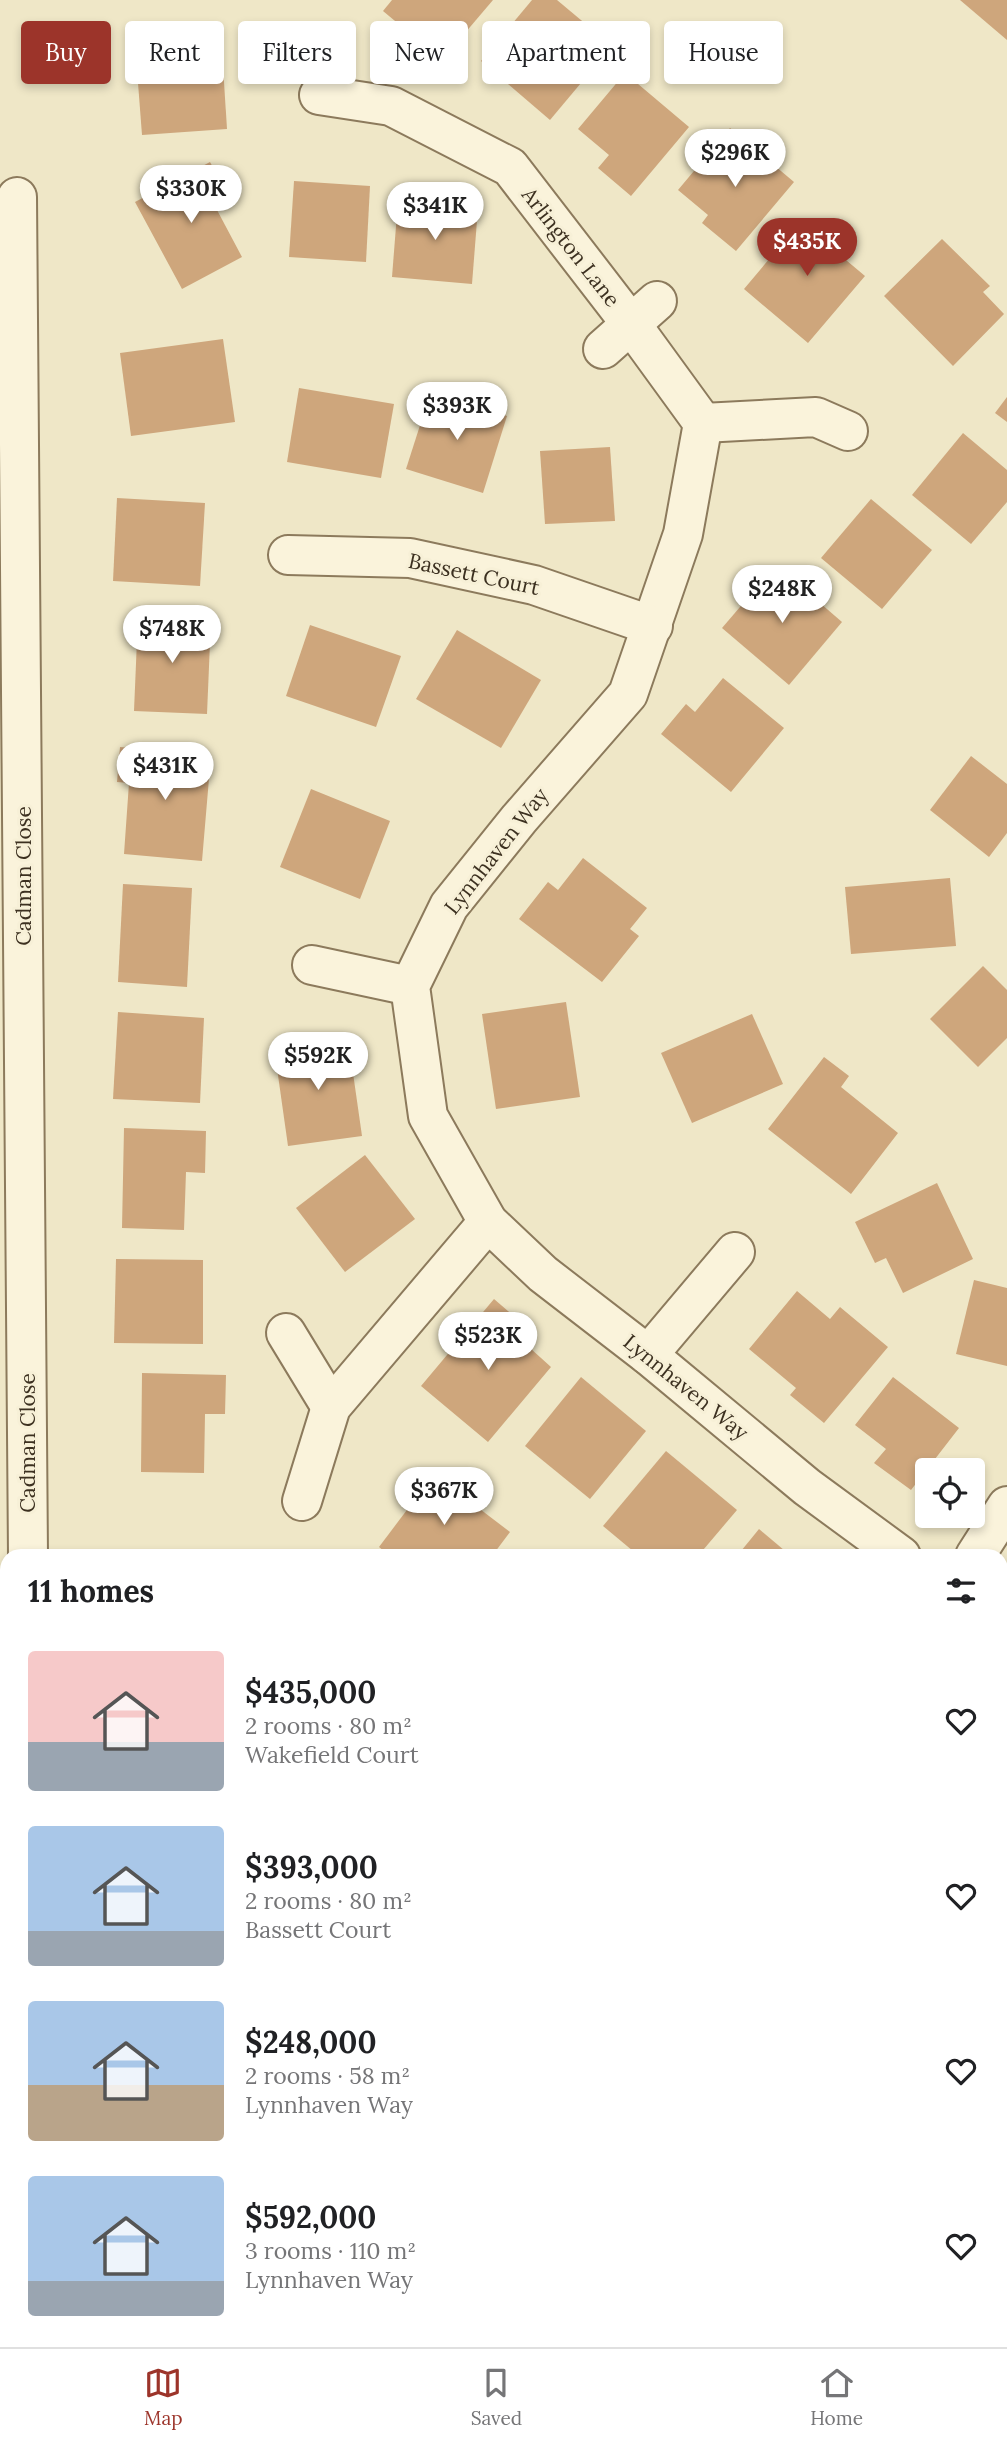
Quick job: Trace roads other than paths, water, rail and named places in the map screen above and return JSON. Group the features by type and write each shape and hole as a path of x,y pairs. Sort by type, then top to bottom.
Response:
{"street":[{"name":"Arlington Lane","path":"319,95 391,106 510,167 644,312"},
{"name":"Cadman Close","path":"17,197 9,287 13,1248 19,1536"},
{"path":"603,349 644,312 703,423 816,417 848,431"},
{"name":"Lynnhaven Way","path":"703,423 683,534 628,694 519,819 449,906 410,986 428,1116 488,1222 543,1274 648,1355 807,1487 891,1549"},
{"name":"Bassett Court","path":"288,555 410,558 534,585 653,626"},
{"path":"312,965 410,986"},
{"path":"302,1500 331,1408 488,1222"},
{"path":"648,1355 735,1252"},
{"path":"286,1333 331,1408"},
{"path":"979,1549 1007,1506"}]}
